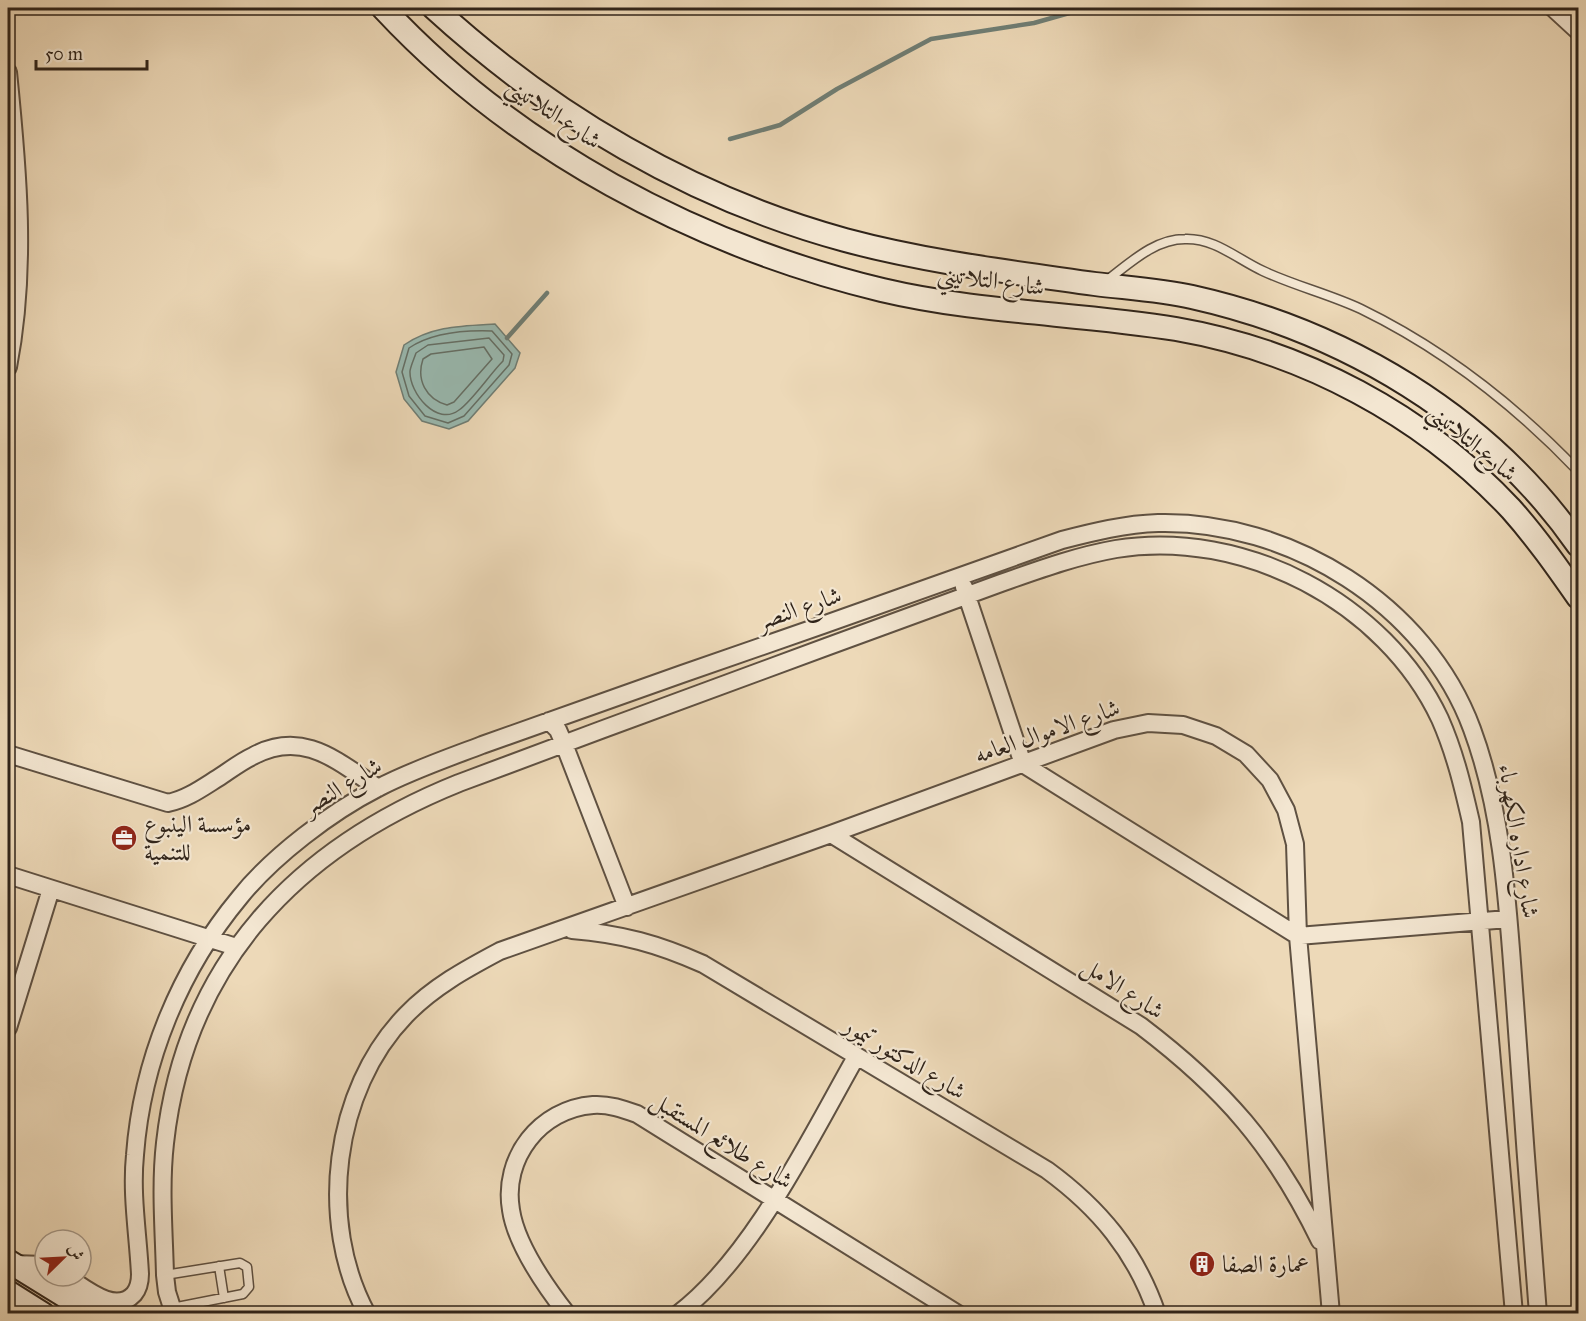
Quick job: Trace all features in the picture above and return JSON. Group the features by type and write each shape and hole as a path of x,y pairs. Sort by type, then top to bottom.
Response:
{"main road":[{"name":"شارع التلاتيني","path":"383,8 474,91 557,151 645,202 738,244 835,277 934,300 1175,329 1229,340 1282,357 1333,379 1382,405 1428,436 1471,471 1525,526 1578,597"},
{"name":"شارع التلاتيني","path":"434,8 498,64 577,120 661,168 750,208 841,239 897,253 983,268 1188,296 1244,310 1299,329 1351,352 1401,380 1448,413 1493,450 1533,490 1578,545"},
{"path":"10,1262 94,1314"},
{"path":"8,1292 43,1314"}],"street":[{"path":"1553,8 1578,31"},
{"path":"8,72 19,219 18,282 8,367"},
{"name":"شارع اداره الكهرباء","path":"960,577 1062,540 1109,528 1158,523 1207,526 1256,536 1302,553 1346,576 1385,606 1419,641 1448,681 1471,725 1487,772 1508,919 1538,1314"},
{"name":"شارع اداره الكهرباء","path":"967,595 1074,559 1117,549 1172,546 1227,553 1280,570 1329,595 1372,629 1409,670 1439,717 1459,768 1471,822 1514,1314"},
{"path":"960,577 1023,764 1298,936 1508,919"},
{"name":"شارع النصر","path":"140,1277 133,1187 137,1128 144,1091 159,1038 176,997 209,940 241,895 282,855 325,822 378,788 549,721 960,577"},
{"name":"شارع النصر","path":"173,1311 165,1275 163,1169 172,1097 188,1042 236,947 266,911 299,878 335,848 374,822 416,800 967,595"},
{"path":"549,721 564,744 627,907"},
{"name":"شارع الاموال العامه","path":"367,1314 356,1293 341,1234 338,1174 348,1115 371,1062 405,1015 449,978 500,951 565,930 1114,730 1148,723 1183,725 1216,736 1246,754 1269,780 1286,810 1295,844 1298,936 1331,1314"},
{"path":"8,754 168,803 187,798 253,755 294,744 310,747 333,758 378,788"},
{"name":"شارع الامل","path":"831,834 1141,1026 1188,1061 1230,1102 1267,1148 1299,1197 1324,1250"},
{"path":"8,874 236,947"},
{"path":"8,1028 51,889"},
{"name":"شارع الدكتور تيمور","path":"565,930 613,933 660,945 703,964 1047,1170 1074,1189 1118,1236 1136,1263 1157,1314"},
{"path":"678,1314 698,1298 719,1276 774,1200 856,1057"},
{"path":"144,1091 172,1097"},
{"name":"شارع طلائع المستقبل","path":"567,1314 530,1256 511,1212 513,1168 522,1148 535,1131 553,1117 573,1108 595,1105 616,1107 638,1114 958,1314"},
{"path":"10,1262 33,1264"},
{"path":"88,1288 114,1302 124,1301 133,1296 140,1277 165,1275"}],"lane":[{"path":"1101,285 1154,247 1168,241 1184,238 1215,244 1263,271 1361,309 1421,342 1506,402 1578,471"},
{"path":"165,1275 240,1263 247,1267 248,1291 173,1311"},
{"path":"219,1266 224,1298"}],"water":[{"path":"495,324 520,353 515,368 468,421 449,429 422,421 404,399 396,372 404,345 436,331"}],"waterway":[{"path":"730,139 780,125 837,89 931,39 1034,23 1087,8"},
{"path":"507,338 547,293"}],"place":[{"name":"مؤسسة الينبوع للتنمية","path":"124,838"},
{"name":"عمارة الصفا","path":"1202,1264"}]}
